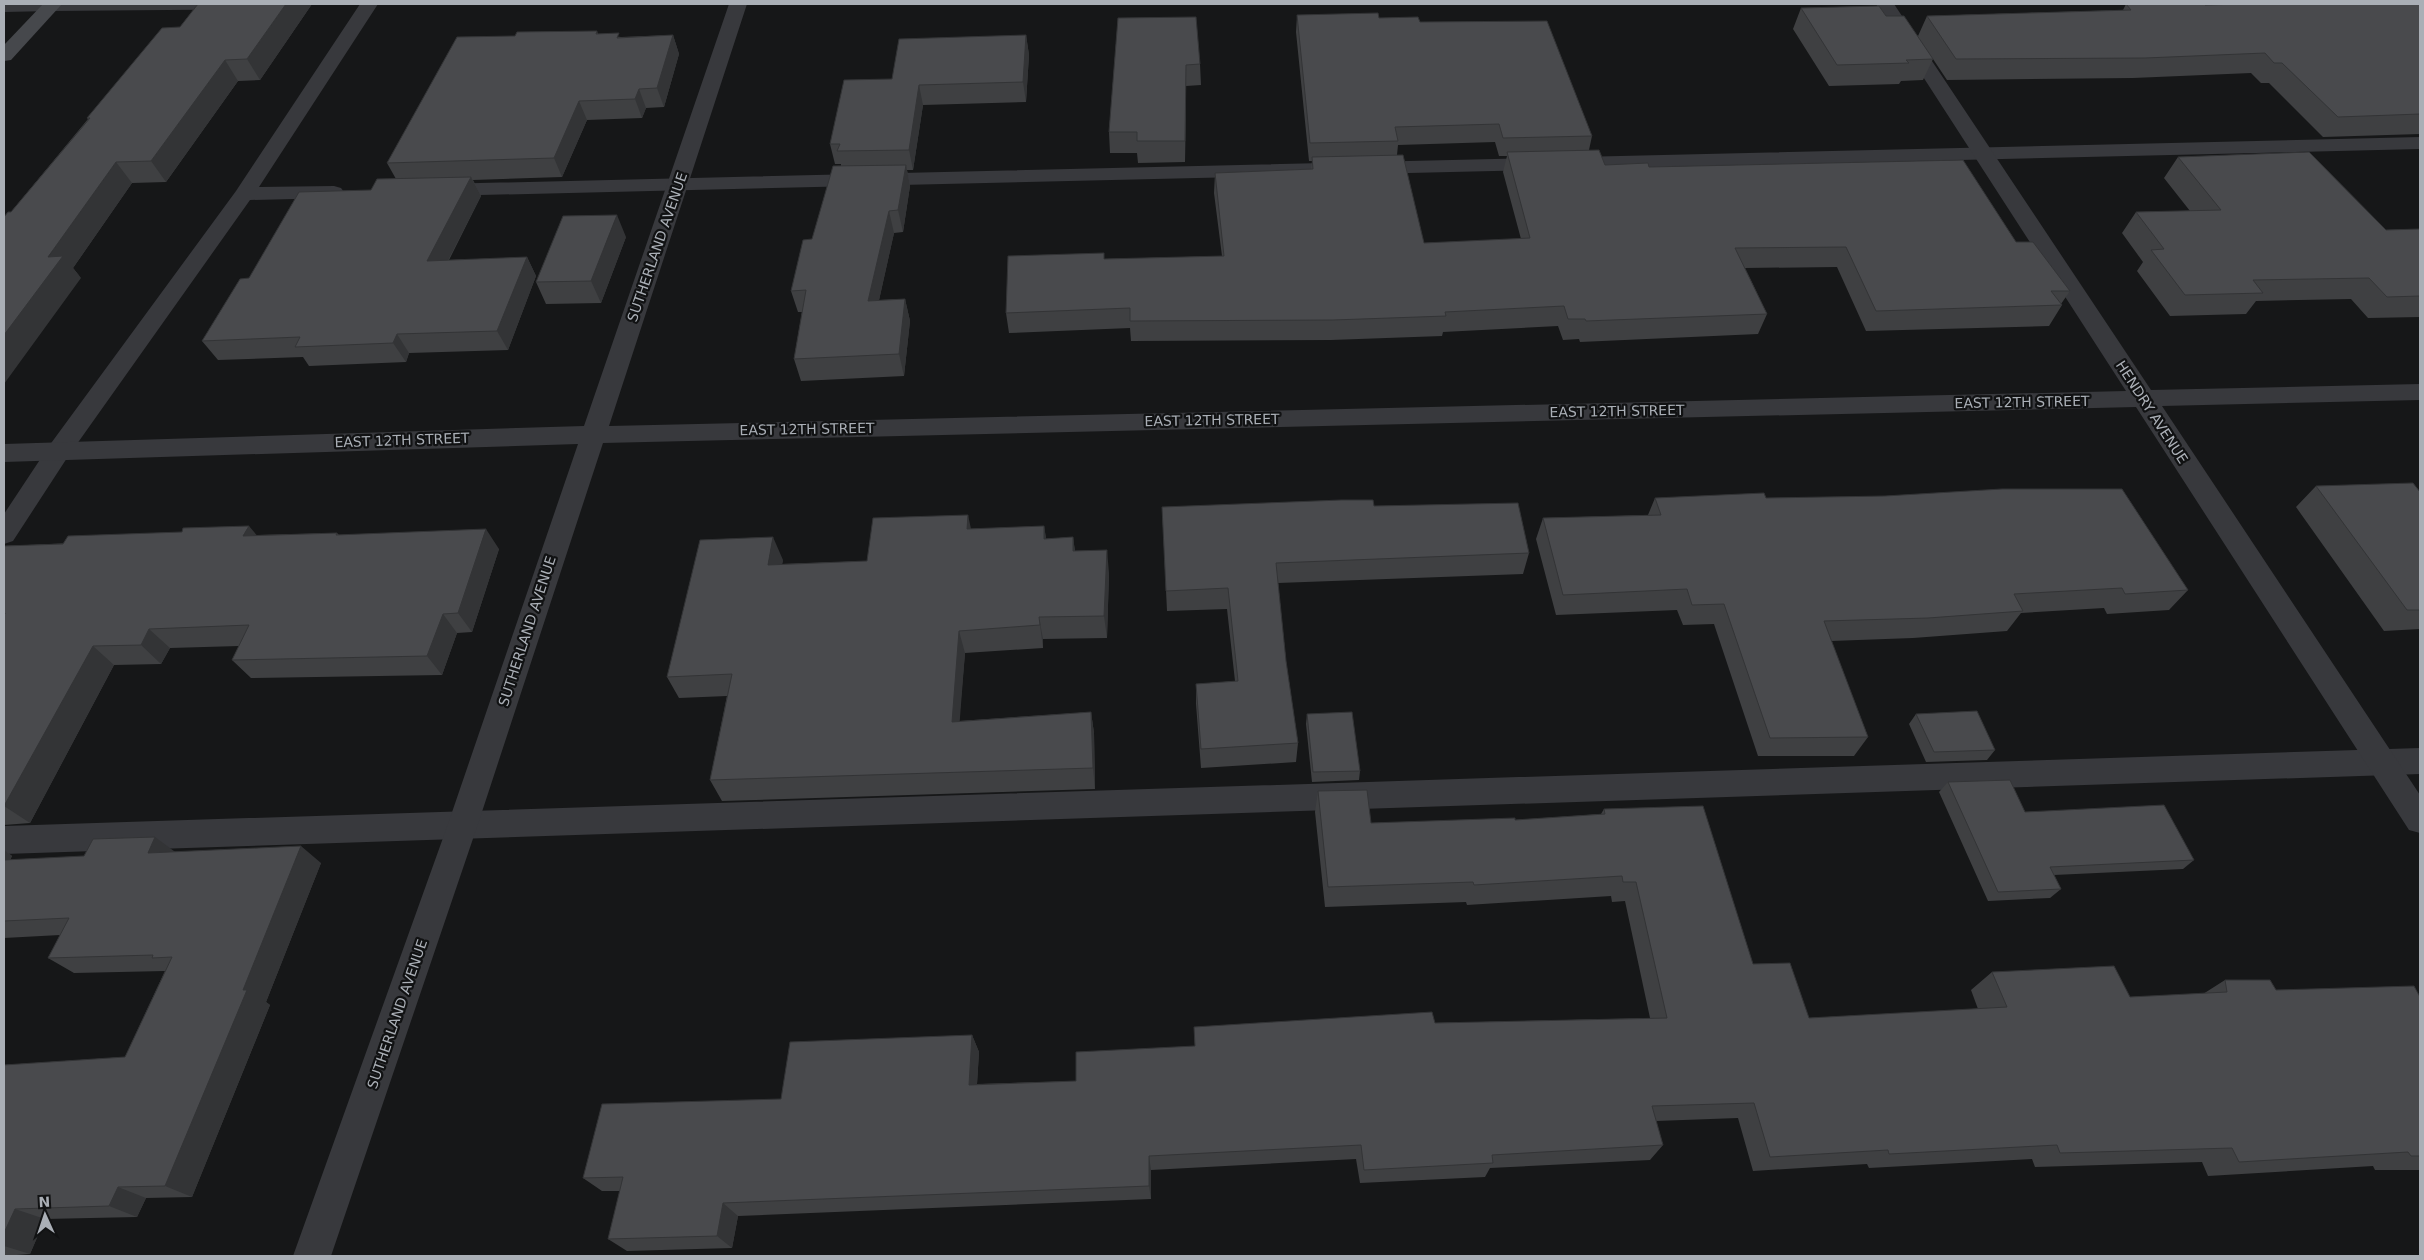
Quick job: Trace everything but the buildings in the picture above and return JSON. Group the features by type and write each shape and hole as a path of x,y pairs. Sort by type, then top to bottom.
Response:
{"main road":[{"path":"4,56 52,5"}],"street":[{"path":"4,7 52,5 295,4"},
{"path":"4,534 58,452 244,194 369,4"},
{"name":"SUTHERLAND AVENUE","path":"312,1256 463,824 738,4"},
{"name":"HENDRY AVENUE","path":"1885,4 2420,820"},
{"path":"422,190 2420,143"},
{"path":"244,194 353,192"},
{"name":"EAST 12TH STREET","path":"4,453 593,434 2420,392"},
{"path":"4,840 2420,761"}]}
